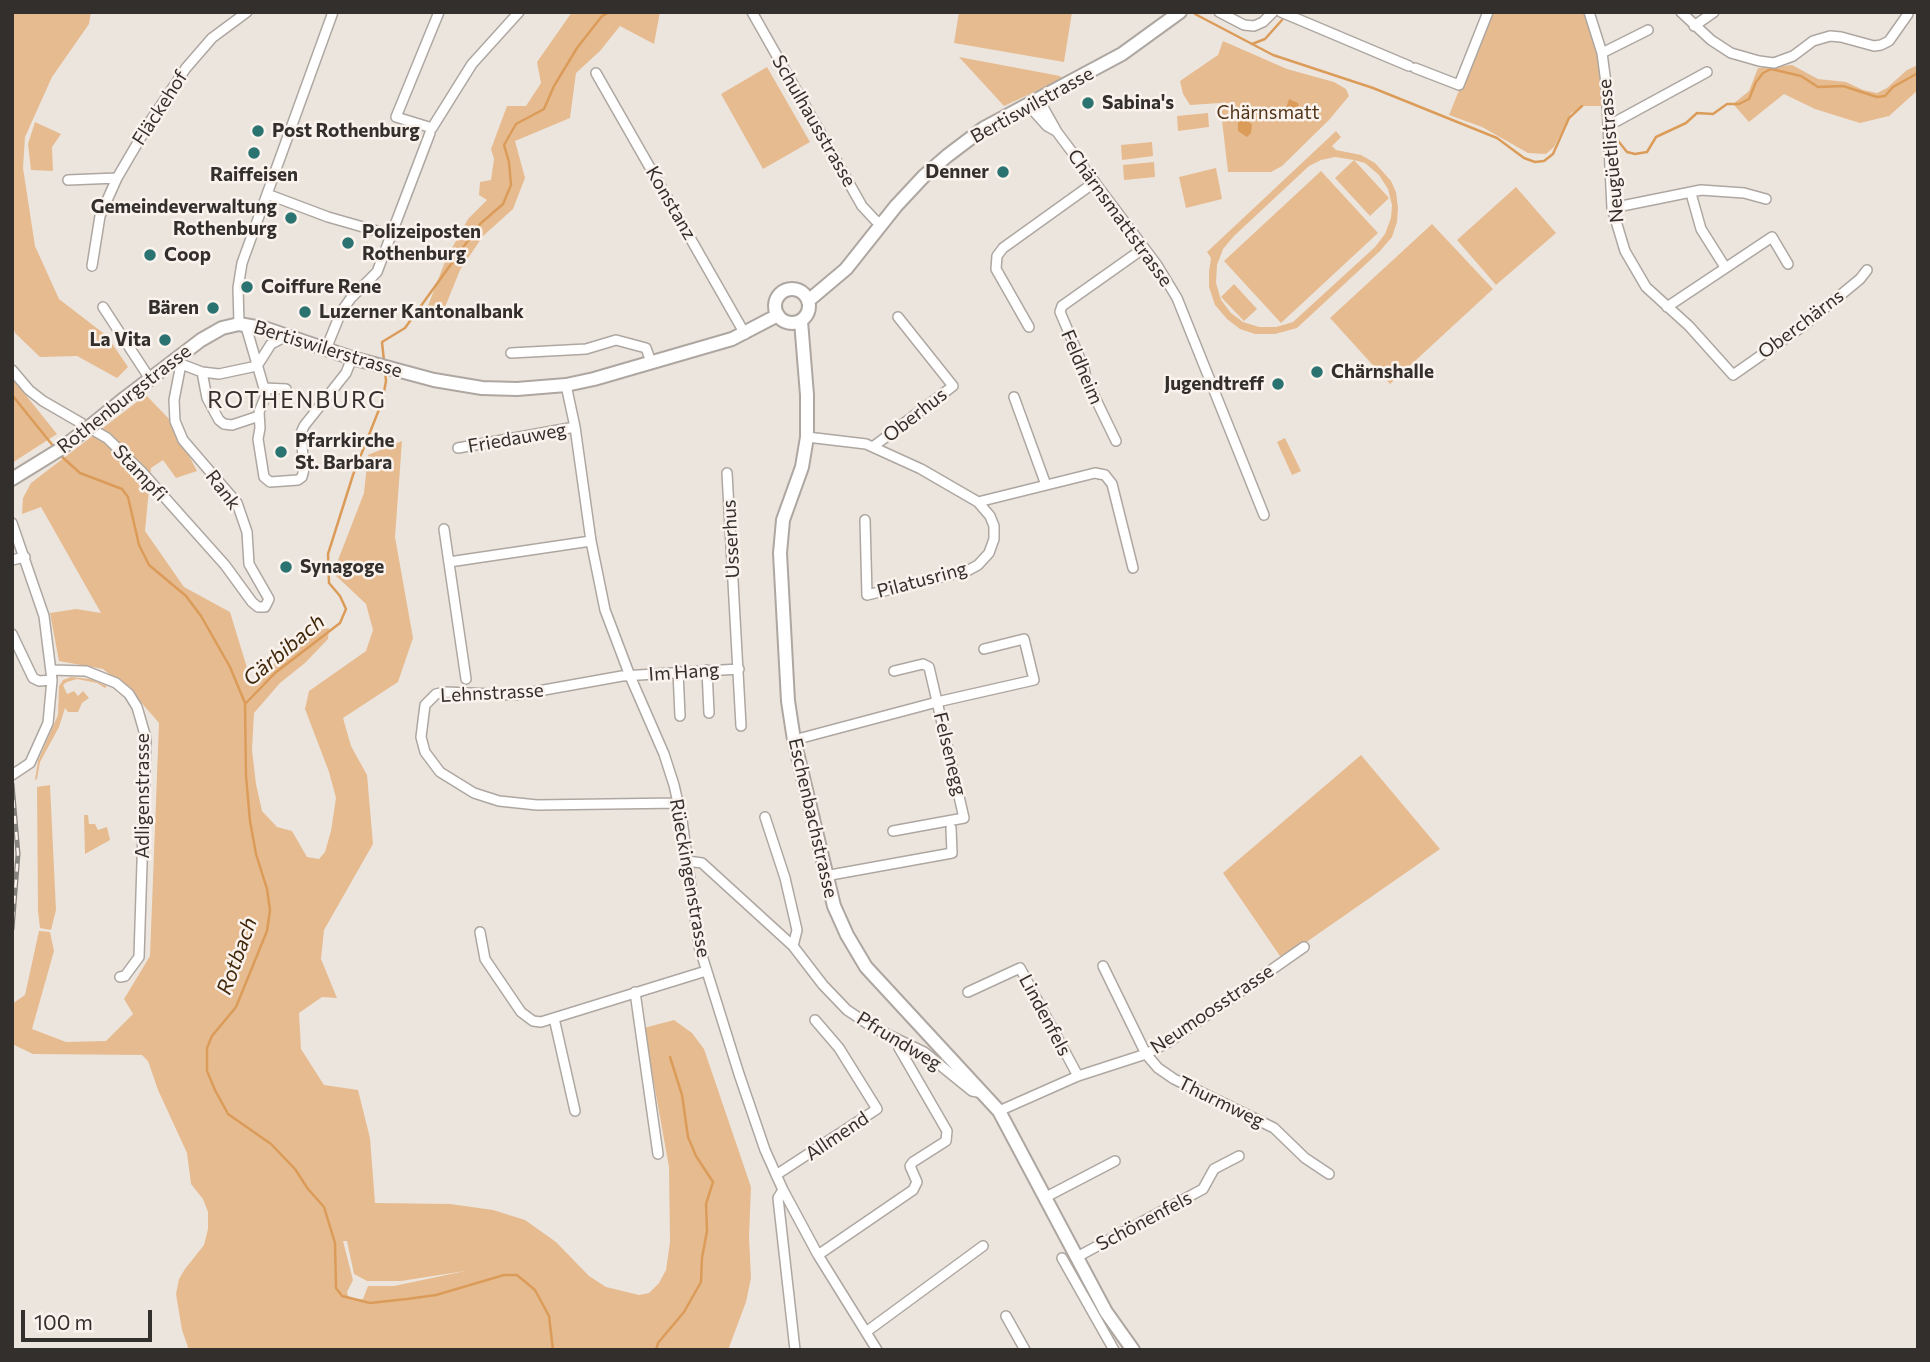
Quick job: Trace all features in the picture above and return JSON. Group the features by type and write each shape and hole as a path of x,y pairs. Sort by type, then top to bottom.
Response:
{"main road":[{"name":"Bertiswilstrasse","path":"808,301 846,269 910,191 947,156 984,128 1122,54 1180,12"},
{"path":"785,291 799,291 808,301 808,312 801,321 788,323 778,315 776,301 785,291"},
{"path":"566,385 746,334 778,315"},
{"name":"Eschenbachstrasse","path":"801,321 807,395 807,437 802,467 783,520 780,544 788,701 794,740 834,905 847,935 866,967 999,1111 1106,1312 1133,1350"},
{"name":"Bertiswilerstrasse","path":"245,331 267,329 379,366 482,388 517,389 566,385"},
{"name":"Rothenburgstrasse","path":"14,478 59,450 212,332 245,331"}],"street":[{"name":"Fläckehof","path":"92,267 100,216 117,178 150,120 186,68 212,38 247,12"},
{"path":"333,12 240,271 238,288 245,331 254,367 266,395 259,414 258,439 264,477 270,482 298,480 302,477 304,469 301,433 346,373 352,358"},
{"path":"431,130 396,117 439,12"},
{"name":"Schulhausstrasse","path":"752,12 862,206 882,224"},
{"path":"1219,12 1244,25 1254,26 1263,22 1273,12"},
{"path":"1281,12 1459,85 1488,12"},
{"name":"Neugüetlistrasse","path":"1589,12 1602,53 1612,208 1621,241 1634,271 1646,287 1689,326 1733,375"},
{"path":"1681,12 1694,26 1731,53 1774,63 1793,56 1813,41 1830,36 1874,46 1881,45 1889,41 1908,14"},
{"path":"1694,26 1714,12"},
{"path":"326,349 341,312 377,272 431,130 472,64 517,13"},
{"path":"1602,53 1648,30"},
{"path":"1608,124 1707,72"},
{"name":"Konstanz","path":"596,73 746,334"},
{"name":"Chärnsmattstrasse","path":"1033,102 1047,126 1057,132 1144,248 1177,298 1264,516"},
{"path":"68,180 117,178"},
{"name":"Feldheim","path":"1030,327 996,269 996,256 1003,248 1095,182"},
{"path":"1612,208 1701,190 1744,193 1766,199"},
{"path":"267,194 328,217 391,235"},
{"path":"1692,197 1701,229 1725,267"},
{"path":"1667,307 1772,237 1788,264"},
{"name":"Feldheim","path":"1116,441 1086,379 1084,368 1060,312 1062,306 1144,248"},
{"name":"Oberchärns","path":"1733,375 1803,326 1860,279 1867,270"},
{"path":"103,307 146,382"},
{"name":"Oberhus","path":"874,446 953,386 898,317"},
{"path":"179,360 202,372 219,374 254,367 275,340"},
{"path":"512,353 586,349 616,340 646,348 651,362"},
{"name":"Rank","path":"179,360 174,400 175,422 183,440 237,503 247,532 248,564 269,599 265,607 258,607 252,602 225,565"},
{"name":"Stampfi","path":"12,370 29,390 43,401 107,438 142,472 225,565"},
{"path":"202,372 207,398 224,424 239,424 259,414"},
{"name":"Rüeckingenstrasse","path":"566,385 575,427 591,541 609,624 664,754 679,803 695,923 706,971 747,1099 783,1190 818,1255 877,1350"},
{"path":"264,388 286,389"},
{"path":"1014,397 1046,485"},
{"name":"Friedauweg","path":"458,448 575,427"},
{"path":"807,437 874,446 978,502 1095,473 1105,475 1112,484 1133,568"},
{"name":"Usserhus","path":"727,473 735,604"},
{"name":"Pilatusring","path":"865,520 867,594 967,571 978,565 989,554 994,539 994,526 990,516 978,502"},
{"path":"12,523 44,616 52,675 48,723 30,763 17,772"},
{"path":"444,529 466,679"},
{"path":"449,562 591,541"},
{"path":"12,560 25,557"},
{"name":"Im Hang","path":"735,604 741,726"},
{"path":"12,634 33,678 39,681 52,675"},
{"name":"Felsenegg","path":"794,740 937,702 1034,680 1024,639 984,649"},
{"name":"Felsenegg","path":"893,831 964,818 926,665 894,671"},
{"name":"Im Hang","path":"629,676 739,668"},
{"path":"707,670 709,713"},
{"name":"Adligenstrasse","path":"52,675 86,671 116,682 129,694 137,707 146,738 139,957 125,976 120,977"},
{"path":"678,671 680,716"},
{"name":"Lehnstrasse","path":"629,676 603,678 516,695 452,692 436,694 425,705 424,710 421,737 425,752 435,767 451,781 474,793 499,801 537,805 679,803"},
{"path":"765,817 785,878 797,930 793,946"},
{"path":"825,876 953,853 951,828"},
{"name":"Pfrundweg","path":"687,861 702,863 793,946 822,985 847,1010 874,1028 924,1052 972,1091 985,1093"},
{"path":"480,932 485,960 521,1012 533,1021 554,1018 706,971"},
{"name":"Neumoosstrasse","path":"999,1111 1077,1076 1146,1054 1304,947"},
{"path":"1103,966 1146,1054"},
{"name":"Lindenfels","path":"968,992 1020,968 1077,1076"},
{"path":"635,992 658,1154"},
{"path":"554,1018 575,1111"},
{"name":"Allmend","path":"776,1175 877,1109 839,1048 815,1020"},
{"path":"818,1255 913,1190 917,1182 910,1166 946,1141 948,1136 899,1048 898,1040"},
{"name":"Thurmweg","path":"1146,1054 1158,1068 1174,1079 1273,1128 1305,1158 1329,1174"},
{"name":"Schönenfels","path":"1077,1257 1203,1189 1211,1171 1238,1156"},
{"path":"1046,1197 1115,1161"},
{"path":"783,1190 778,1198 795,1350"},
{"path":"866,1332 983,1246"},
{"path":"1062,1258 1114,1350"},
{"path":"1006,1316 1025,1350"}],"green space":[{"path":"12,12 91,12 89,24 52,77 25,137 23,168 35,246 59,299 107,336 128,367 117,378 77,356 40,357 15,333 12,324"},
{"path":"572,12 660,12 654,44 620,26 600,51 576,73 570,118 515,141 525,178 513,209 483,236 460,270 443,312 426,311 446,259 468,219 487,200 479,195 480,182 491,180 494,159 491,149 507,106 526,106 541,83 537,62"},
{"path":"959,12 1072,12 1064,62 954,43"},
{"path":"1491,12 1585,12 1597,54 1603,106 1584,106 1571,113 1554,147 1546,154 1528,153 1482,127 1449,115"},
{"name":"Chärnsmatt","path":"1223,41 1287,69 1334,82 1346,89 1349,96 1329,120 1282,166 1271,172 1228,172 1220,103 1190,105 1183,94 1180,81 1218,55"},
{"path":"959,57 1060,76 1062,79 1004,106"},
{"path":"1792,65 1818,79 1846,82 1877,93 1918,65 1918,90 1889,116 1860,123 1815,109 1784,94 1749,122 1733,104 1749,91 1758,68"},
{"path":"767,67 810,142 763,169 721,94"},
{"path":"1208,113 1209,127 1178,131 1177,116"},
{"path":"35,122 61,134 52,147 53,171 31,170 28,144"},
{"path":"1336,131 1341,137 1332,146 1336,150 1361,155 1375,163 1391,181 1396,192 1397,222 1392,237 1297,328 1275,334 1255,334 1240,329 1227,319 1215,305 1209,287 1211,258 1207,252","holes":["1335,157 1365,163 1379,175 1388,189 1392,205 1385,234 1375,247 1293,322 1276,327 1259,327 1243,322 1231,313 1221,300 1216,283 1217,265 1223,249 1234,236 1309,166"]},
{"path":"1152,142 1153,156 1122,160 1121,145"},
{"path":"1354,160 1389,198 1370,216 1335,178"},
{"path":"1154,162 1155,177 1124,180 1123,165"},
{"path":"1216,168 1222,199 1186,208 1179,177"},
{"path":"1321,171 1378,233 1281,323 1224,261"},
{"path":"1516,187 1556,233 1496,285 1457,240"},
{"path":"1432,224 1493,289 1390,384 1330,318"},
{"path":"1234,284 1257,309 1244,321 1221,297"},
{"path":"12,378 57,434 12,463"},
{"path":"146,395 170,420 197,471 176,478 163,460 151,468 145,531 184,587 230,612 252,684 257,685 288,646 318,630 329,628 328,639 305,663 280,683 254,713 252,750 262,811 277,827 292,831 307,857 319,859 325,852 331,831 336,798 305,709 309,691 366,651 373,630 366,604 333,573 364,493 368,455 402,441 395,537 413,638 398,682 343,718 351,746 367,775 373,844 324,930 321,959 337,998 322,997 299,1013 301,1049 324,1085 358,1090 370,1138 375,1203 450,1204 493,1210 525,1220 556,1242 589,1276 606,1287 639,1295 649,1293 659,1283 666,1270 670,1242 669,1167 644,1028 674,1020 692,1033 704,1049 751,1187 751,1278 746,1302 728,1350 189,1350 182,1330 176,1294 179,1279 204,1245 208,1212 203,1199 191,1184 187,1153 158,1090 148,1061 142,1055 33,1054 12,1044 12,1004 25,995 39,931 50,932 54,951 32,1029 66,1042 106,1041 133,1014 124,999 150,956 159,723 133,693 103,669 59,661 50,613 76,609 101,613 41,507 22,514 23,498 31,483","holes":["343,1241 347,1241 354,1274 367,1281 401,1281 465,1271 394,1286 368,1286 363,1299 355,1300 348,1296 347,1292 353,1280"]},
{"path":"1285,438 1301,471 1292,475 1277,442"},
{"path":"71,677 90,679 107,686 105,688 97,683 77,679 63,685 67,694 74,691 78,696 83,691 89,698 82,703 78,712 68,712 65,708 59,727 40,762 35,780 38,761 58,715 59,686 63,680"},
{"path":"1361,755 1440,849 1282,959 1223,873"},
{"path":"50,785 56,910 51,930 40,928 38,911 37,787"},
{"path":"84,815 88,815 89,824 95,824 98,830 107,827 110,840 85,854"}],"shaded area":[{"path":"1289,99 1298,103 1300,110 1296,117 1291,119 1285,111"},
{"path":"1238,119 1248,120 1252,125 1251,133 1247,137 1238,131"}],"waterway":[{"name":"Gärbibach","path":"384,361 382,342 405,328 480,224 503,204 511,185 504,145 516,124 544,109 554,86 577,48 602,16 610,12"},
{"path":"1195,14 1273,55 1373,88 1497,138 1524,158 1535,162 1544,161 1553,154 1569,118 1582,106"},
{"path":"1252,44 1265,39 1282,20"},
{"path":"1615,137 1627,152 1647,152 1656,137 1686,123 1697,113 1713,114 1727,104 1739,104 1749,99 1756,82 1763,73 1771,69 1801,76 1818,87 1843,86 1877,97 1885,96 1893,87 1918,73"},
{"name":"Gärbibach","path":"246,703 275,673 340,623 346,609 329,583 328,554 353,475 382,402 385,371"},
{"name":"Rotbach","path":"12,395 54,447"},
{"name":"Rotbach","path":"60,455 80,473 122,489 128,497 139,545 149,565 186,596 201,616 230,667 245,703 250,821 270,910 267,931 236,1007 212,1036 207,1048 207,1071 228,1114 271,1144 295,1169 324,1207 335,1243 336,1288 342,1296 370,1303 407,1299 436,1295 504,1275 517,1275 535,1290 549,1316 553,1350"},
{"path":"656,1350 658,1343 684,1312 701,1282 707,1231 706,1204 713,1182 696,1156 688,1137 682,1095 670,1057"}],"railway":[{"path":"12,784 18,854 12,929"}],"place":[{"name":"Sabina's","path":"1088,103"},
{"name":"Post Rothenburg","path":"258,131"},
{"name":"Raiffeisen","path":"254,153"},
{"name":"Denner","path":"1003,172"},
{"name":"Gemeindeverwaltung Rothenburg","path":"291,218"},
{"name":"Polizeiposten Rothenburg","path":"348,243"},
{"name":"Coop","path":"150,255"},
{"name":"Coiffure Rene","path":"247,287"},
{"name":"Bären","path":"213,308"},
{"name":"Luzerner Kantonalbank","path":"305,312"},
{"name":"La Vita","path":"165,340"},
{"name":"Chärnshalle","path":"1317,372"},
{"name":"Jugendtreff","path":"1278,384"},
{"name":"Pfarrkirche St. Barbara","path":"281,452"},
{"name":"Synagoge","path":"286,567"}],"district":[{"name":"ROTHENBURG","path":"297,400"}]}
